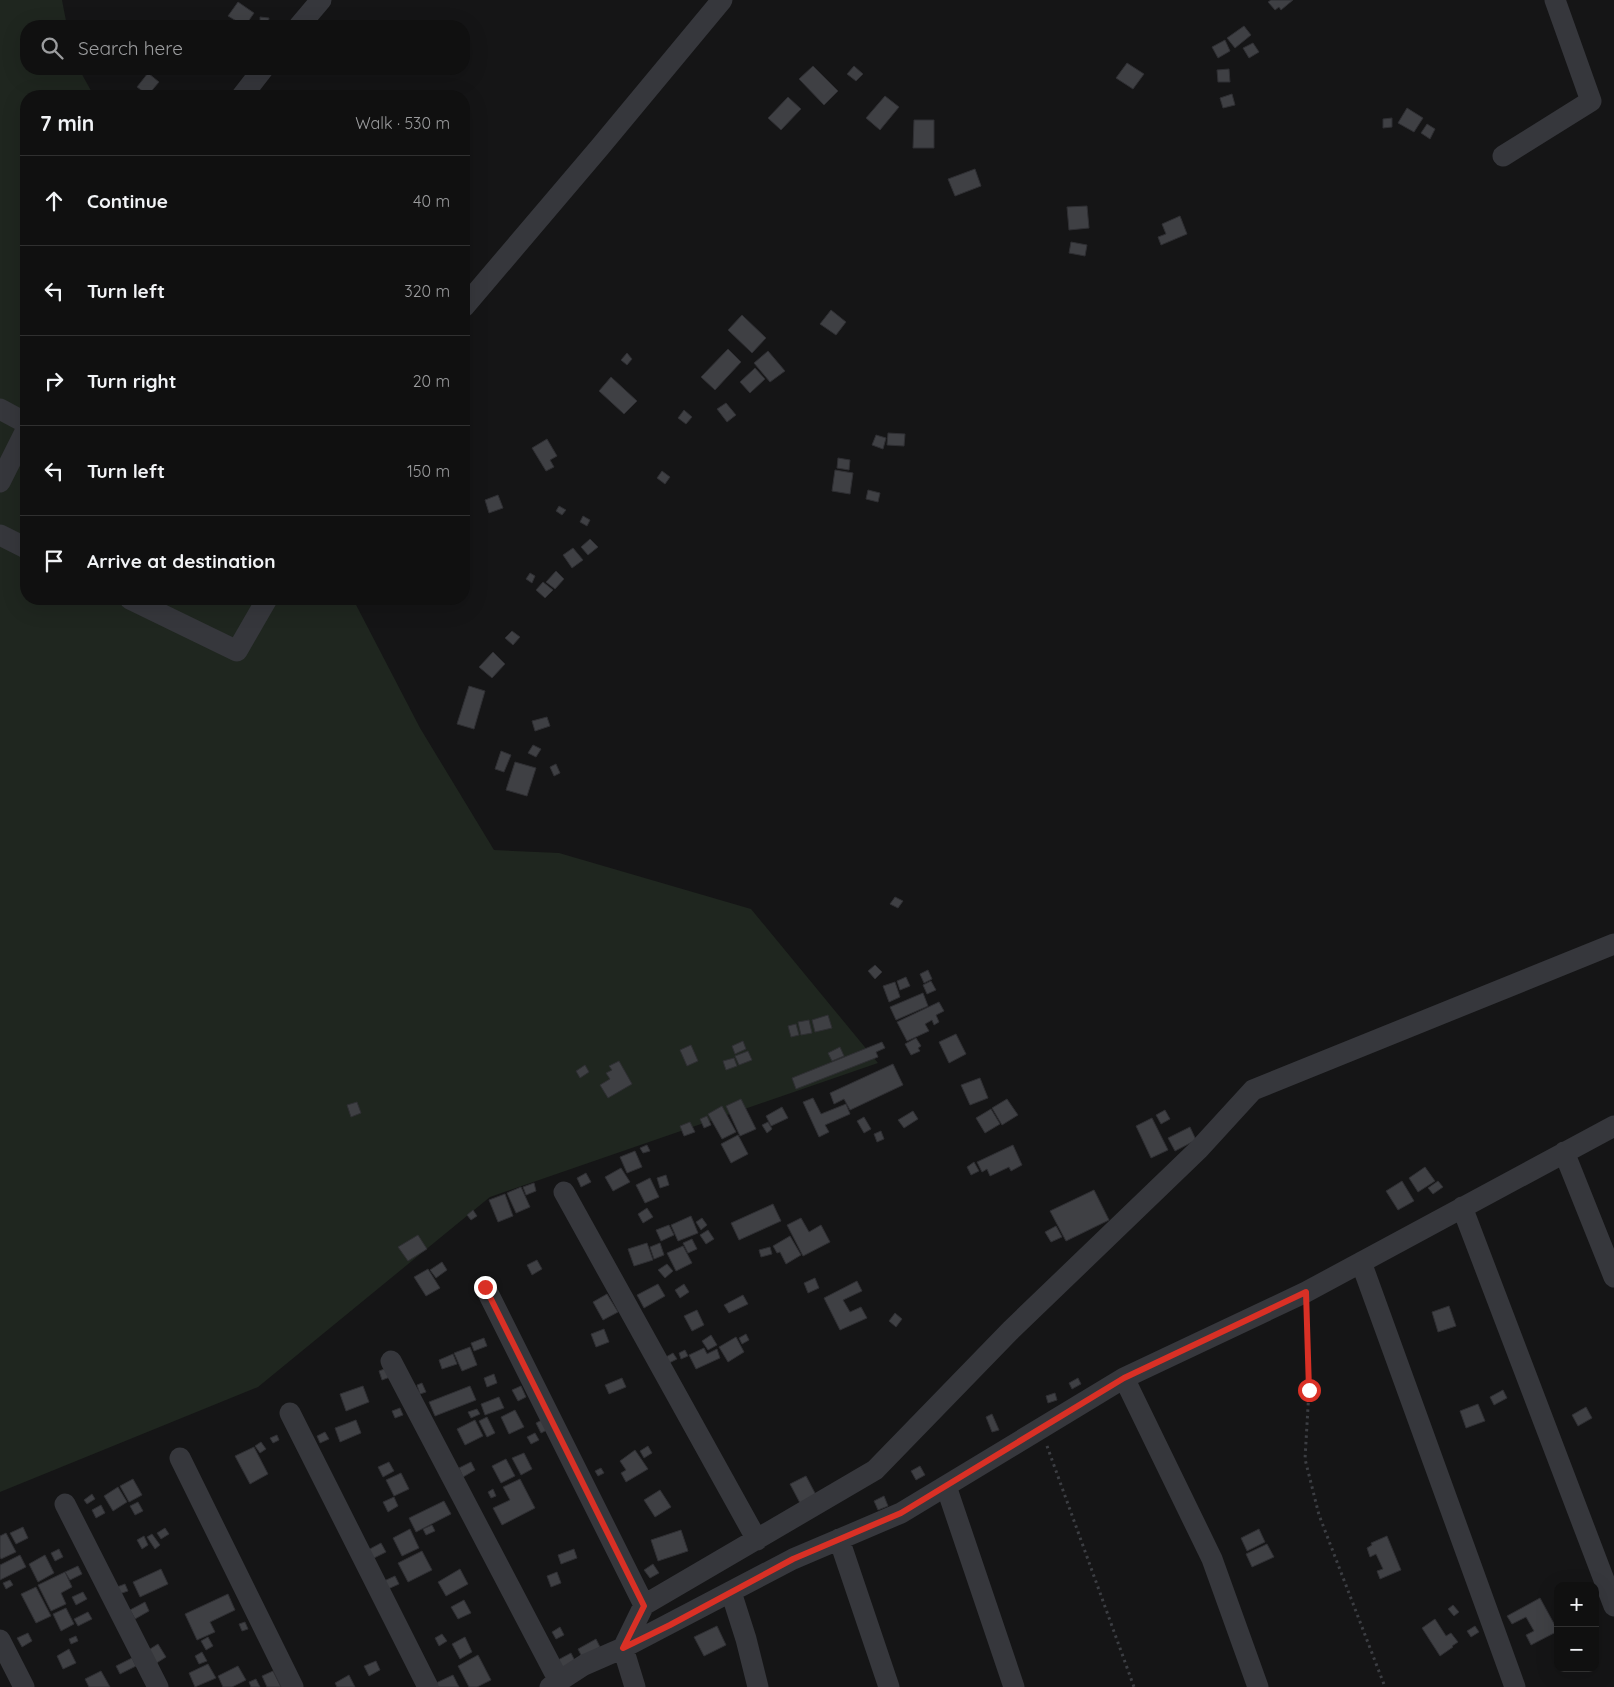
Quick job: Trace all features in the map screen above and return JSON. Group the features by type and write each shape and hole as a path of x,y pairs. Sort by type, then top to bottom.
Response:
{"street":[{"path":"304,20 321,0"},
{"path":"470,300 722,0"},
{"path":"1503,156 1591,101 1556,0"},
{"path":"247,90 258,75"},
{"path":"0,409 20,420"},
{"path":"0,482 20,442"},
{"path":"0,535 20,545"},
{"path":"142,605 237,651 264,605"},
{"path":"635,1687 623,1648 644,1606 875,1470 1011,1330 1199,1149 1253,1090 1612,949"},
{"path":"391,1361 554,1684 584,1665 623,1648 793,1559 901,1513 1124,1378 1306,1292 1614,1126"},
{"path":"1564,1152 1614,1276"},
{"path":"564,1192 756,1540"},
{"path":"1462,1207 1614,1606"},
{"path":"1361,1262 1515,1687"},
{"path":"485,1287 644,1606"},
{"path":"1124,1378 1212,1559 1258,1687"},
{"path":"290,1413 428,1687"},
{"path":"180,1458 292,1687"},
{"path":"946,1486 1014,1687"},
{"path":"64,1504 158,1687"},
{"path":"839,1539 889,1687"},
{"path":"731,1592 746,1639 758,1687"},
{"path":"0,1640 24,1687"}],"path":[{"path":"1306,1292 1309,1390 1305,1459 1319,1515 1385,1687"},
{"path":"1040,1429 1134,1687"}],"shaded area":[{"path":"0,0 62,0 66,20 20,20 20,75 82,75 91,90 20,90 20,605 356,605 420,728 494,850 559,853 751,909 878,1063 490,1197 258,1387 0,1492"}],"building":[{"path":"1271,0 1293,0 1281,10 1279,7 1275,10 1268,2"},
{"path":"238,2 254,13 249,20 235,20 228,16"},
{"path":"260,17 269,18 269,20 260,20"},
{"path":"1244,26 1251,35 1235,48 1227,38"},
{"path":"1225,40 1230,51 1218,58 1212,47"},
{"path":"1253,43 1259,52 1249,58 1243,48"},
{"path":"1127,63 1144,74 1133,89 1116,78"},
{"path":"813,66 838,91 824,105 799,79"},
{"path":"854,66 863,74 856,81 847,74"},
{"path":"1229,69 1230,82 1218,82 1217,70"},
{"path":"146,75 150,75 159,82 152,90 141,90 137,87"},
{"path":"1232,94 1235,105 1223,108 1220,98"},
{"path":"885,96 899,107 880,130 866,118"},
{"path":"788,97 801,109 781,130 768,118"},
{"path":"1407,108 1423,118 1414,132 1398,123"},
{"path":"1392,118 1392,127 1383,128 1383,119"},
{"path":"914,120 934,120 934,148 913,148"},
{"path":"1427,124 1435,129 1430,139 1421,133"},
{"path":"975,169 981,186 955,196 948,179"},
{"path":"1087,206 1089,228 1069,230 1067,207"},
{"path":"1180,216 1187,234 1161,245 1158,237 1166,234 1162,224"},
{"path":"1071,242 1087,245 1085,256 1069,253"},
{"path":"831,310 846,322 836,335 820,324"},
{"path":"742,315 766,338 752,353 728,330"},
{"path":"728,349 741,362 715,390 701,377"},
{"path":"768,351 785,371 770,382 754,363"},
{"path":"627,353 632,359 627,365 621,360"},
{"path":"755,368 765,379 750,393 740,382"},
{"path":"611,377 637,401 624,414 599,391"},
{"path":"726,403 736,415 727,422 717,409"},
{"path":"684,410 692,417 686,424 678,418"},
{"path":"888,433 905,434 904,446 887,445"},
{"path":"876,435 886,438 883,449 872,445"},
{"path":"547,439 557,456 550,460 554,467 546,471 532,448"},
{"path":"838,458 850,460 849,470 837,468"},
{"path":"835,470 853,473 850,494 832,491"},
{"path":"662,471 670,477 665,484 657,478"},
{"path":"868,490 880,493 878,502 866,499"},
{"path":"498,495 503,508 489,513 485,500"},
{"path":"559,506 566,510 562,515 556,511"},
{"path":"583,516 590,520 587,526 580,522"},
{"path":"590,539 598,547 588,555 581,547"},
{"path":"573,548 583,560 572,568 563,555"},
{"path":"556,571 564,579 555,589 546,582"},
{"path":"530,573 535,576 532,583 526,579"},
{"path":"543,582 553,590 545,598 536,590"},
{"path":"512,631 520,637 513,645 505,638"},
{"path":"493,652 505,664 492,678 479,667"},
{"path":"469,686 485,691 474,729 457,724"},
{"path":"547,717 550,726 535,731 532,721"},
{"path":"533,745 541,749 536,757 528,753"},
{"path":"501,751 511,755 504,772 495,769"},
{"path":"515,762 536,768 527,796 506,790"},
{"path":"556,764 560,773 554,776 550,767"},
{"path":"895,897 903,901 898,908 890,904"},
{"path":"875,965 882,972 875,979 868,971"},
{"path":"928,970 932,979 924,983 920,974"},
{"path":"906,977 910,986 900,990 897,981"},
{"path":"931,981 936,990 927,994 923,985"},
{"path":"895,982 900,997 889,1002 883,986"},
{"path":"923,993 928,1006 896,1020 890,1007"},
{"path":"939,1002 944,1011 936,1015 939,1022 934,1025 932,1020 925,1024 929,1031 907,1041 897,1022"},
{"path":"828,1015 832,1028 815,1032 812,1020"},
{"path":"809,1020 812,1033 801,1035 798,1022"},
{"path":"796,1024 799,1035 791,1037 788,1026"},
{"path":"956,1034 966,1054 949,1063 939,1042"},
{"path":"916,1038 921,1046 918,1048 920,1051 911,1055 905,1044"},
{"path":"743,1041 746,1049 735,1054 732,1046"},
{"path":"882,1042 885,1048 876,1052 878,1057 796,1089 792,1078"},
{"path":"691,1045 698,1061 687,1066 680,1050"},
{"path":"840,1047 844,1056 832,1061 828,1053"},
{"path":"748,1051 752,1060 739,1065 735,1056"},
{"path":"734,1058 737,1066 726,1070 723,1061"},
{"path":"619,1061 632,1084 608,1098 600,1085 610,1079 606,1073 612,1070 609,1066"},
{"path":"893,1064 903,1085 850,1110 844,1099 834,1104 830,1093"},
{"path":"585,1065 589,1072 580,1078 576,1071"},
{"path":"980,1078 988,1098 970,1105 961,1085"},
{"path":"813,1098 821,1114 846,1104 850,1114 825,1125 829,1132 819,1137 803,1102"},
{"path":"741,1099 756,1129 740,1136 726,1106"},
{"path":"1007,1099 1018,1115 1002,1125 992,1108"},
{"path":"357,1102 361,1113 351,1117 347,1105"},
{"path":"722,1106 736,1132 722,1139 708,1114"},
{"path":"782,1107 788,1118 771,1126 766,1116"},
{"path":"991,1109 1000,1124 985,1133 976,1118"},
{"path":"1165,1110 1170,1119 1161,1124 1156,1115"},
{"path":"913,1111 918,1119 904,1128 898,1120"},
{"path":"707,1116 711,1125 704,1128 700,1119"},
{"path":"864,1117 871,1129 864,1133 857,1121"},
{"path":"1152,1118 1168,1150 1151,1158 1136,1126"},
{"path":"690,1122 695,1132 684,1136 680,1126"},
{"path":"768,1122 772,1129 767,1133 762,1125"},
{"path":"1190,1127 1196,1140 1175,1151 1168,1138"},
{"path":"881,1131 884,1139 877,1142 874,1134"},
{"path":"738,1135 748,1154 731,1163 721,1144"},
{"path":"647,1145 650,1151 643,1153 640,1148"},
{"path":"1013,1145 1022,1165 1011,1171 1009,1167 990,1176 987,1169 982,1172 977,1162"},
{"path":"635,1151 642,1167 627,1173 620,1157"},
{"path":"974,1162 979,1171 971,1175 967,1167"},
{"path":"1425,1167 1435,1181 1418,1192 1409,1178"},
{"path":"621,1168 630,1182 613,1191 605,1177"},
{"path":"586,1173 591,1182 581,1187 577,1178"},
{"path":"666,1175 669,1185 660,1188 657,1178"},
{"path":"650,1178 659,1197 645,1203 636,1185"},
{"path":"1402,1181 1414,1201 1398,1210 1386,1191"},
{"path":"1438,1181 1443,1187 1433,1194 1428,1188"},
{"path":"534,1183 536,1191 526,1195 523,1187"},
{"path":"521,1187 530,1207 516,1213 507,1193"},
{"path":"1094,1190 1109,1220 1066,1241 1050,1211"},
{"path":"505,1194 513,1216 498,1222 489,1200"},
{"path":"773,1204 781,1221 739,1240 731,1223"},
{"path":"647,1208 653,1217 643,1223 638,1214"},
{"path":"473,1210 477,1216 471,1220 467,1215"},
{"path":"691,1216 698,1233 678,1241 671,1225"},
{"path":"702,1218 707,1225 701,1230 696,1222"},
{"path":"801,1218 809,1232 821,1225 830,1242 803,1256 787,1225"},
{"path":"669,1225 674,1235 661,1241 656,1230"},
{"path":"1056,1226 1062,1237 1051,1242 1045,1232"},
{"path":"708,1230 714,1239 706,1244 700,1235"},
{"path":"418,1235 427,1249 408,1261 398,1247"},
{"path":"790,1236 801,1255 786,1264 780,1252 777,1253 773,1246"},
{"path":"692,1239 697,1249 688,1253 683,1243"},
{"path":"647,1243 653,1260 634,1266 628,1249"},
{"path":"660,1243 664,1255 654,1259 650,1247"},
{"path":"683,1246 692,1263 676,1271 667,1253"},
{"path":"770,1247 772,1254 761,1257 759,1250"},
{"path":"537,1260 542,1269 532,1275 527,1265"},
{"path":"442,1262 447,1270 436,1278 430,1270"},
{"path":"667,1264 673,1271 665,1278 658,1270"},
{"path":"428,1269 440,1288 426,1296 414,1277"},
{"path":"815,1278 819,1288 808,1293 804,1283"},
{"path":"857,1281 862,1291 843,1300 850,1312 861,1307 867,1318 840,1330 824,1298"},
{"path":"658,1284 665,1296 644,1308 637,1295"},
{"path":"684,1284 689,1292 680,1298 675,1290"},
{"path":"607,1294 618,1312 603,1320 593,1302"},
{"path":"743,1295 748,1304 729,1313 724,1305"},
{"path":"1449,1306 1456,1326 1438,1332 1432,1312"},
{"path":"697,1310 704,1325 692,1331 684,1316"},
{"path":"895,1313 902,1319 896,1327 889,1321"},
{"path":"604,1329 609,1342 596,1347 591,1334"},
{"path":"746,1334 749,1340 742,1344 739,1338"},
{"path":"711,1335 717,1345 708,1350 702,1341"},
{"path":"736,1337 744,1352 728,1362 719,1347"},
{"path":"484,1338 487,1346 474,1351 471,1343"},
{"path":"470,1347 477,1365 462,1371 454,1353"},
{"path":"704,1348 707,1354 717,1349 720,1358 696,1369 689,1355"},
{"path":"685,1350 688,1356 681,1359 679,1353"},
{"path":"673,1353 677,1359 669,1363 666,1357"},
{"path":"453,1354 457,1364 442,1369 439,1360"},
{"path":"387,1368 390,1377 382,1380 379,1371"},
{"path":"494,1374 497,1383 487,1387 484,1378"},
{"path":"622,1378 626,1387 609,1394 605,1385"},
{"path":"1078,1378 1081,1384 1072,1389 1069,1383"},
{"path":"422,1383 426,1392 420,1394 417,1385"},
{"path":"363,1386 369,1402 346,1411 340,1394"},
{"path":"470,1386 476,1400 435,1416 429,1402"},
{"path":"521,1386 526,1397 518,1401 512,1390"},
{"path":"1503,1390 1507,1398 1494,1405 1490,1397"},
{"path":"1055,1393 1057,1400 1048,1403 1046,1396"},
{"path":"499,1397 504,1408 485,1415 481,1404"},
{"path":"1478,1404 1485,1421 1466,1428 1460,1411"},
{"path":"1586,1407 1592,1418 1578,1426 1572,1415"},
{"path":"400,1408 403,1415 395,1418 392,1411"},
{"path":"477,1409 480,1414 471,1418 468,1412"},
{"path":"515,1410 524,1427 509,1434 501,1417"},
{"path":"992,1414 999,1430 992,1432 986,1417"},
{"path":"487,1417 495,1433 487,1437 479,1421"},
{"path":"356,1420 361,1433 340,1442 335,1428"},
{"path":"475,1420 483,1436 465,1445 457,1429"},
{"path":"542,1420 547,1430 541,1433 536,1423"},
{"path":"325,1432 329,1439 320,1443 317,1436"},
{"path":"535,1433 539,1440 531,1444 527,1437"},
{"path":"277,1435 279,1440 273,1443 270,1438"},
{"path":"261,1442 266,1449 260,1453 255,1446"},
{"path":"648,1446 652,1453 644,1458 640,1451"},
{"path":"254,1447 268,1474 250,1484 235,1456"},
{"path":"635,1450 648,1469 626,1482 621,1473 626,1470 620,1461"},
{"path":"524,1453 532,1469 521,1475 512,1458"},
{"path":"506,1459 515,1476 501,1483 492,1466"},
{"path":"389,1462 394,1471 383,1477 378,1467"},
{"path":"471,1462 475,1470 463,1477 459,1468"},
{"path":"920,1466 925,1475 916,1480 911,1471"},
{"path":"601,1468 604,1473 598,1476 595,1471"},
{"path":"401,1473 409,1489 394,1496 386,1480"},
{"path":"806,1476 816,1495 800,1503 790,1484"},
{"path":"133,1479 142,1495 129,1502 120,1486"},
{"path":"520,1479 535,1508 502,1525 493,1508 510,1500 503,1487"},
{"path":"118,1487 127,1502 113,1511 104,1496"},
{"path":"493,1489 496,1496 491,1498 488,1492"},
{"path":"660,1490 671,1507 655,1517 644,1500"},
{"path":"92,1494 95,1499 87,1504 84,1500"},
{"path":"884,1496 888,1506 878,1510 874,1501"},
{"path":"394,1497 398,1506 388,1512 383,1502"},
{"path":"444,1501 451,1514 416,1532 409,1518"},
{"path":"138,1502 143,1511 135,1515 130,1506"},
{"path":"101,1505 105,1513 96,1518 92,1510"},
{"path":"432,1525 435,1531 426,1535 423,1529"},
{"path":"23,1527 28,1538 16,1544 10,1533"},
{"path":"165,1528 169,1534 161,1539 157,1533"},
{"path":"410,1529 419,1548 402,1556 393,1538"},
{"path":"1259,1529 1265,1542 1247,1551 1241,1538"},
{"path":"681,1530 688,1551 658,1561 651,1540"},
{"path":"6,1533 16,1552 1,1559 0,1536"},
{"path":"152,1534 160,1545 155,1549 147,1537"},
{"path":"144,1536 148,1545 142,1549 137,1540"},
{"path":"1387,1536 1401,1570 1380,1579 1377,1571 1383,1569 1376,1554 1370,1557 1367,1548 1372,1545 1371,1543"},
{"path":"381,1543 386,1552 372,1559 368,1550"},
{"path":"1267,1544 1274,1557 1252,1567 1246,1554"},
{"path":"59,1549 63,1557 55,1561 51,1553"},
{"path":"574,1549 577,1558 561,1564 558,1555"},
{"path":"422,1551 432,1570 408,1582 398,1563"},
{"path":"20,1555 26,1567 0,1580 0,1565"},
{"path":"45,1555 54,1573 38,1582 29,1564"},
{"path":"653,1564 659,1573 650,1578 644,1570"},
{"path":"78,1566 82,1574 70,1580 65,1572"},
{"path":"161,1569 168,1584 140,1597 133,1582"},
{"path":"460,1569 468,1584 446,1596 438,1582"},
{"path":"65,1572 72,1587 61,1593 66,1604 51,1611 38,1585"},
{"path":"557,1572 561,1583 551,1587 547,1576"},
{"path":"395,1576 399,1584 388,1589 384,1581"},
{"path":"10,1580 13,1585 6,1589 3,1583"},
{"path":"125,1584 128,1591 119,1594 117,1587"},
{"path":"36,1587 51,1616 36,1623 21,1594"},
{"path":"83,1592 87,1599 76,1605 72,1597"},
{"path":"228,1594 235,1610 210,1622 215,1632 197,1640 185,1614"},
{"path":"1540,1598 1554,1624 1554,1633 1531,1645 1526,1635 1534,1631 1526,1617 1512,1624 1507,1616"},
{"path":"464,1600 471,1613 458,1619 451,1607"},
{"path":"145,1602 149,1611 135,1619 130,1610"},
{"path":"1453,1605 1459,1612 1454,1616 1448,1609"},
{"path":"66,1608 74,1624 61,1631 53,1614"},
{"path":"88,1612 92,1619 78,1626 74,1619"},
{"path":"1435,1619 1446,1636 1451,1633 1458,1642 1440,1656 1422,1628"},
{"path":"245,1622 248,1629 242,1631 239,1624"},
{"path":"717,1626 726,1645 704,1656 694,1637"},
{"path":"1475,1626 1479,1632 1471,1637 1467,1631"},
{"path":"560,1627 564,1635 556,1639 552,1632"},
{"path":"28,1633 32,1641 22,1647 17,1638"},
{"path":"442,1634 447,1641 439,1646 435,1638"},
{"path":"76,1636 78,1641 71,1644 69,1639"},
{"path":"208,1637 213,1646 206,1650 201,1641"},
{"path":"465,1637 472,1652 460,1659 452,1644"},
{"path":"596,1639 600,1647 582,1657 578,1649"},
{"path":"158,1644 166,1657 155,1664 147,1651"},
{"path":"69,1649 76,1663 63,1669 57,1656"},
{"path":"202,1652 207,1661 199,1664 195,1656"},
{"path":"571,1653 575,1661 563,1668 558,1660"},
{"path":"478,1655 491,1680 477,1687 469,1687 458,1666"},
{"path":"132,1658 136,1666 120,1674 116,1666"},
{"path":"376,1661 380,1670 369,1676 364,1666"},
{"path":"208,1664 216,1678 195,1687 189,1673"},
{"path":"238,1666 246,1680 232,1687 223,1687 218,1676"},
{"path":"101,1671 110,1687 89,1687 85,1679"},
{"path":"273,1671 281,1687 267,1687 262,1676"},
{"path":"349,1675 355,1687 337,1687 335,1683"},
{"path":"453,1675 459,1687 438,1687 436,1683"},
{"path":"256,1679 260,1687 251,1687 249,1682"}],"route":[{"path":"485,1287 644,1606 623,1648 793,1559 901,1513 1124,1378 1306,1292 1309,1390"}]}
